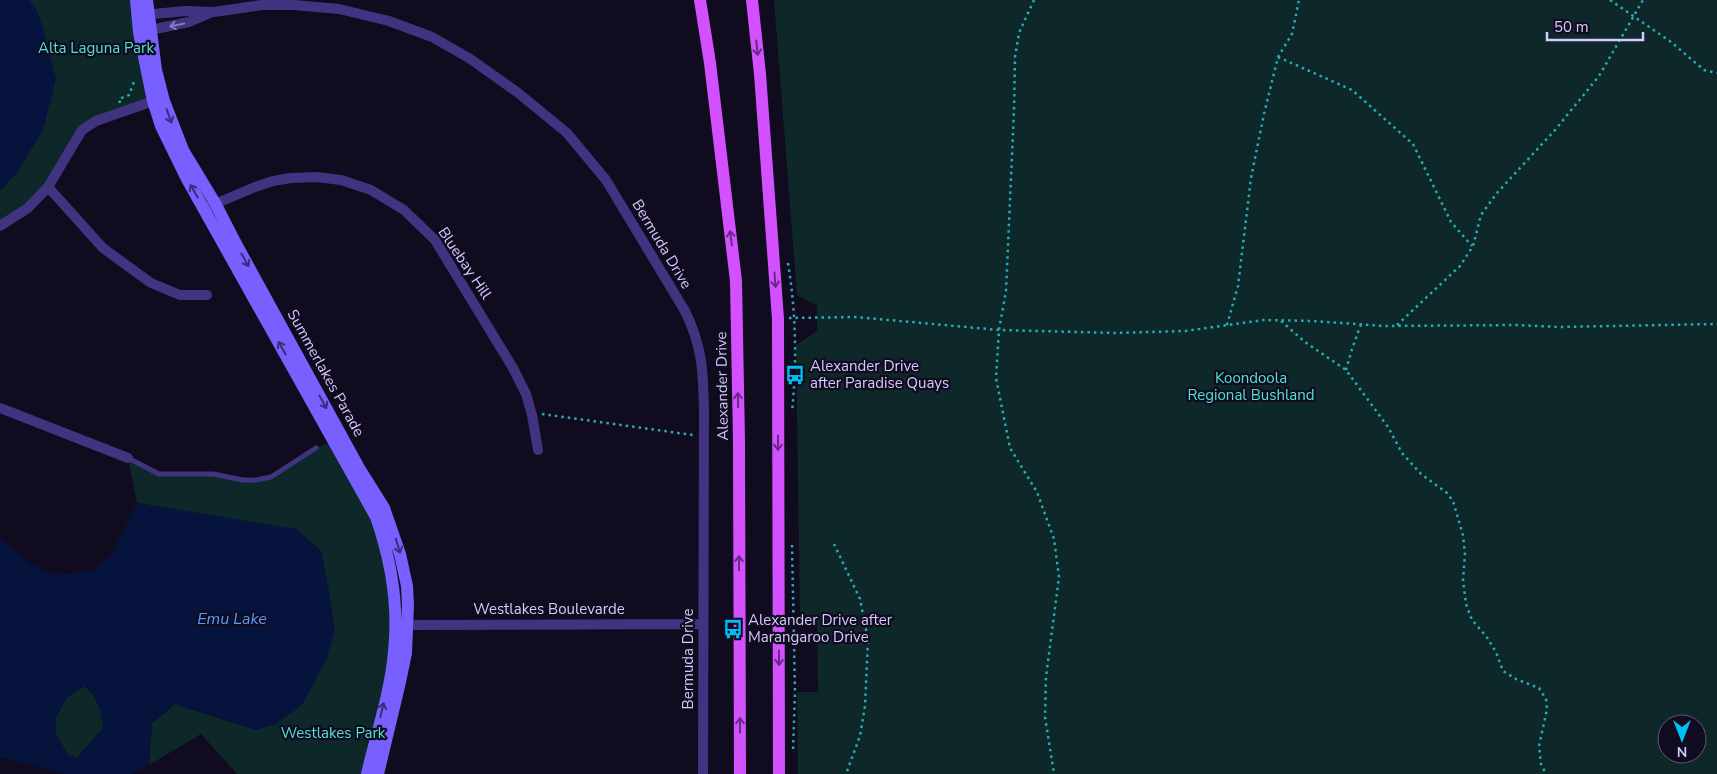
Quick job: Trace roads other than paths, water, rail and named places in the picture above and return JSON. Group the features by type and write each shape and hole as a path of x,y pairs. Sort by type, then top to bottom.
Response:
{"main road":[{"name":"Alexander Drive","path":"700,0 710,63 736,281 739,441 740,774"},
{"path":"752,0 760,74 778,319 779,774"}],"street":[{"name":"Summerlakes Parade","path":"136,0 143,15"},
{"name":"Summerlakes Parade","path":"147,0 143,15 144,31 158,99 161,126 172,152 235,242 359,468 384,508 394,534 404,572 408,625 400,682 378,774"},
{"name":"Bermuda Drive","path":"143,15 186,11 214,12 262,5 294,5 339,9 389,21 432,37 469,58 517,92 567,133 606,180 660,269 695,332 700,351 703,376 704,437 703,774"},
{"name":"Bermuda Drive","path":"144,31 189,22 214,12"},
{"path":"0,226 28,208 48,187 82,130 96,121 158,99"},
{"name":"Bluebay Hill","path":"210,206 273,181 316,177 341,180 371,190 404,210 440,248 514,368 526,394 538,450"},
{"path":"48,187 103,248 152,283 180,295 207,295"},
{"name":"Summerlakes Parade","path":"210,206 376,517 386,544 392,571 395,624 394,652 389,683 367,774"},
{"path":"0,408 128,458"},
{"name":"Westlakes Boulevarde","path":"395,624 703,624"}],"lane":[{"path":"128,458 159,474 214,474 243,480 256,480 271,477 316,448"}],"water":[{"path":"0,0 29,0 36,9 43,28 56,79 43,130 18,171 0,191"},
{"name":"Emu Lake","path":"137,503 296,529 321,551 335,630 326,660 302,705 276,724 256,730 174,704 152,723 149,765 131,774 64,774 0,757 0,538 26,561 56,575 92,571 112,554","holes":["84,686 96,699 104,727 77,758 68,755 56,734 55,719 67,697"]}],"place":[{"name":"Alexander Drive after Paradise Quays","path":"795,375"},
{"name":"Alexander Drive after Marangaroo Drive","path":"733,629"}],"park label":[{"name":"Alta Laguna Park","path":"96,48"},
{"name":"Koondoola Regional Bushland","path":"1251,386"},
{"name":"Westlakes Park","path":"333,733"}]}
